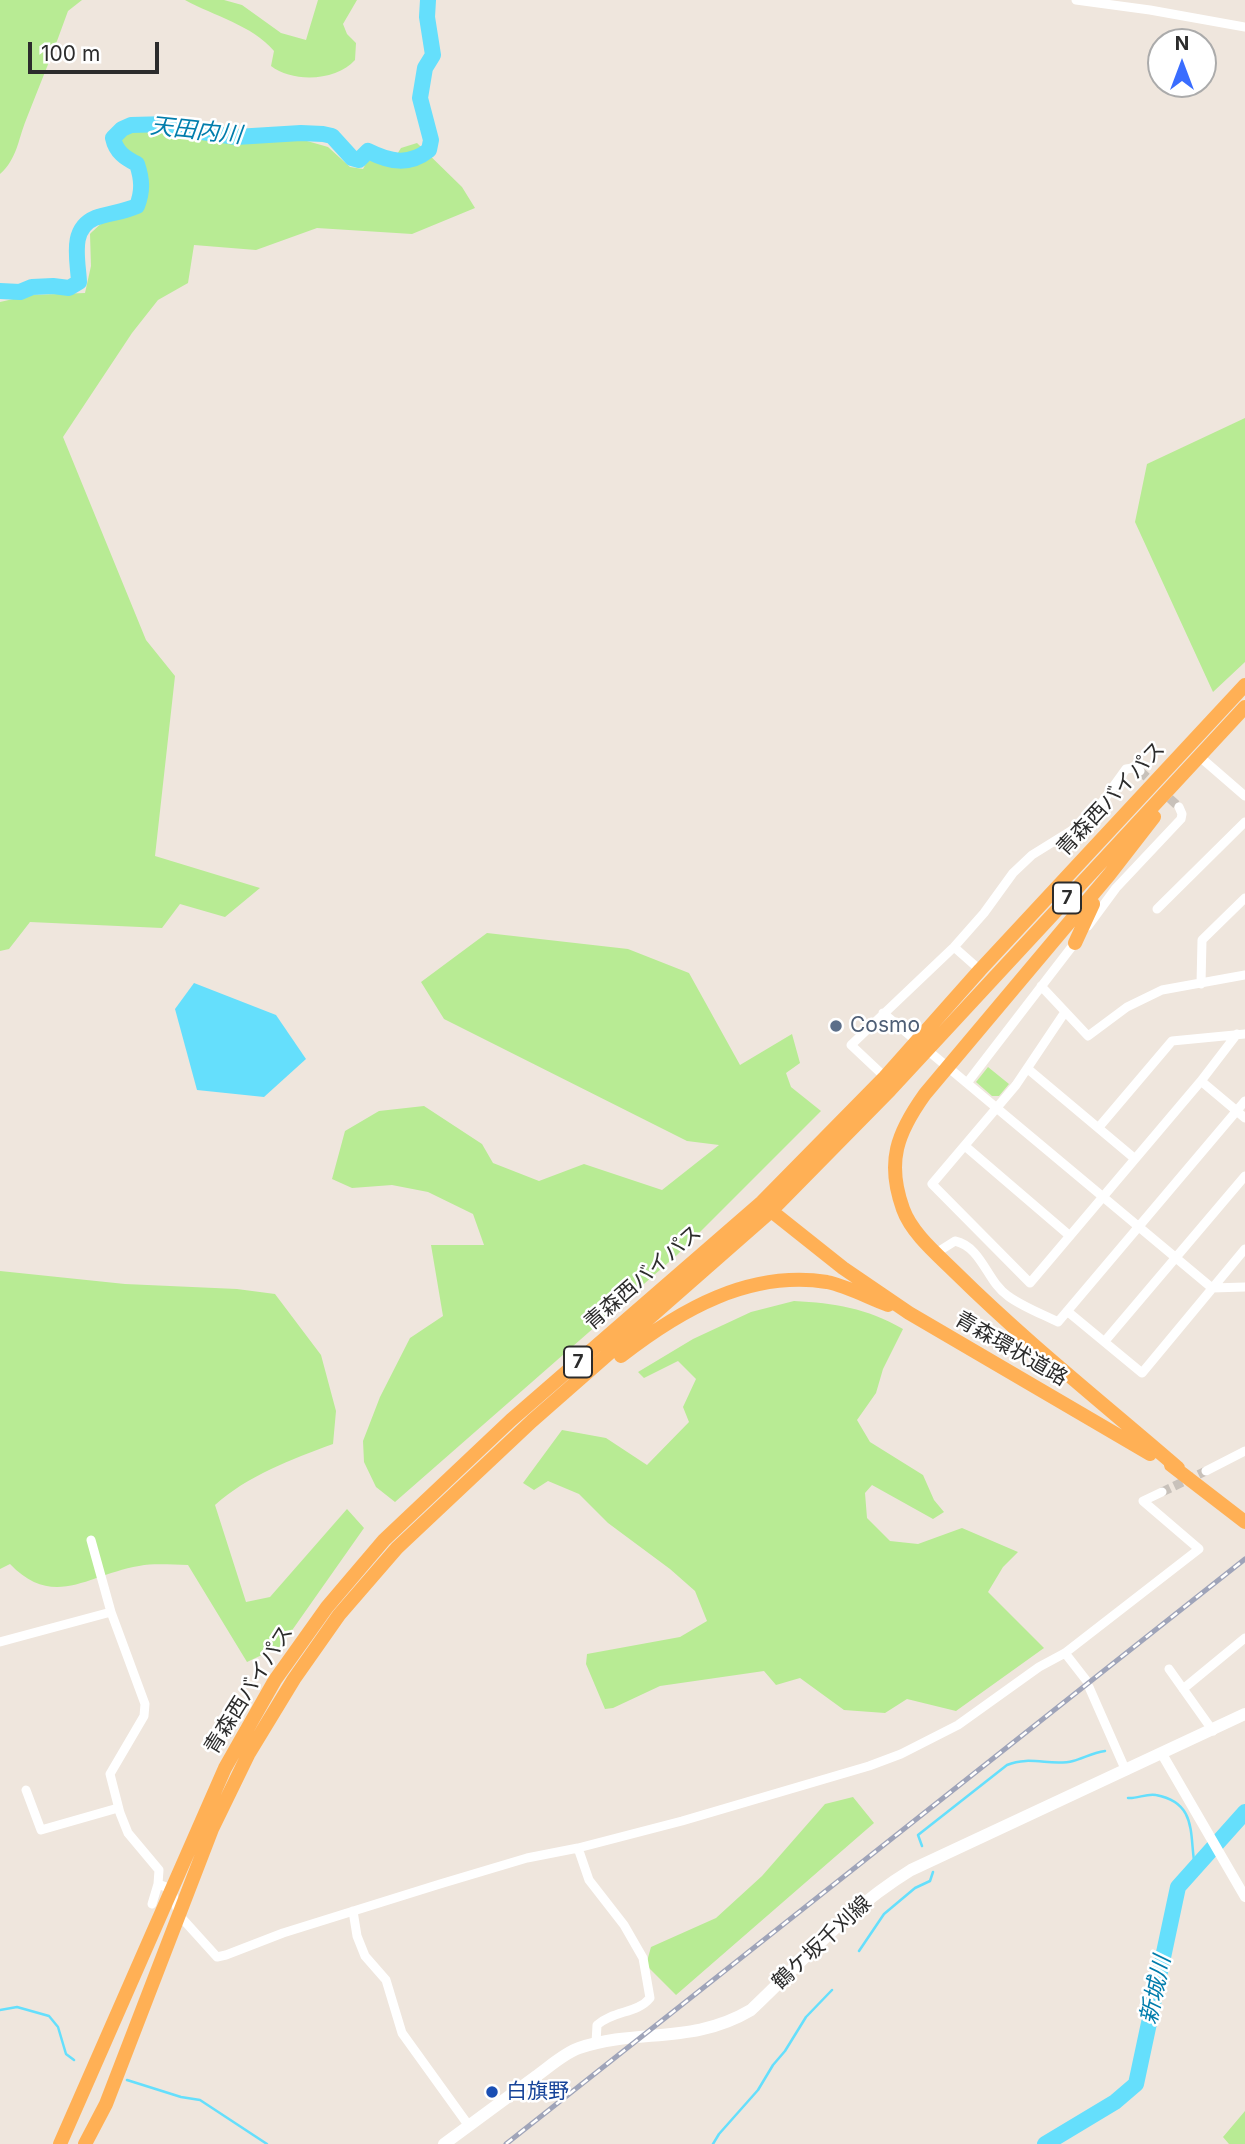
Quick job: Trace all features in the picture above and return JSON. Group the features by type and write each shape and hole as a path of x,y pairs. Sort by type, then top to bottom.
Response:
{"highway":[{"name":"青森西バイパス","path":"85,2144 106,2104 212,1829 249,1753 331,1625 397,1548 890,1090 921,1045 980,970 1245,685"},
{"name":"青森西バイパス","path":"61,2144 165,1886 225,1768 275,1680 327,1607 384,1540 511,1420 766,1207 885,1077 921,1045 1245,707"},
{"path":"1178,1468 993,1310 936,1253 911,1225 894,1176 895,1150 901,1132 925,1094 1110,876 1199,757"},
{"path":"1075,943 1088,912 1110,876"},
{"name":"青森環状道路","path":"766,1207 844,1268 909,1313 1178,1468 1245,1522"},
{"path":"532,1421 649,1334 691,1308 729,1291 776,1280 829,1283 909,1313"}],"main road":[{"name":"鶴ケ坂千刈線","path":"443,2144 576,2049 599,2043 705,2030 732,2021 751,2010 849,1914 911,1870 1245,1714"}],"street":[{"path":"1076,0 1245,27"},
{"path":"1199,757 1245,796"},
{"path":"885,1077 851,1045 954,947 1023,864 1090,819 1126,769 1140,771"},
{"path":"964,1079 1041,986 1116,888 1181,820 1182,814 1178,807"},
{"path":"1157,909 1245,821"},
{"path":"1201,984 1202,940 1245,898"},
{"path":"954,947 980,970"},
{"path":"1041,986 1088,1036 1128,1007 1162,990 1245,975"},
{"path":"1065,1012 1028,1069 932,1184 1030,1283 1241,1034"},
{"path":"883,1013 1212,1288 1245,1287"},
{"path":"1099,1127 1172,1041 1241,1034"},
{"path":"1028,1069 1134,1158"},
{"path":"1201,1080 1245,1118"},
{"path":"936,1253 955,1241 963,1242 1006,1295 1058,1321 1245,1101"},
{"path":"965,1146 1070,1236"},
{"path":"1105,1341 1245,1176"},
{"path":"1067,1311 1142,1374 1245,1249"},
{"path":"1206,1471 1245,1451"},
{"path":"91,1540 111,1612 145,1704 144,1716 110,1774 118,1808 128,1833 159,1870 179,1914 217,1956 527,1858 578,1849 682,1821 869,1766 901,1754 958,1725 1039,1667 1065,1653 1199,1549 1143,1501 1162,1492"},
{"path":"0,1643 111,1612"},
{"path":"1183,1689 1245,1638"},
{"path":"1065,1653 1088,1683 1126,1771"},
{"path":"1169,1669 1213,1731"},
{"path":"1162,1754 1245,1897"},
{"path":"26,1790 41,1830 118,1808"},
{"path":"578,1849 589,1880 624,1924 643,1958 650,1998 643,2007 612,2015 597,2025 599,2043"},
{"path":"152,1904 165,1886"},
{"path":"353,1911 357,1936 365,1956 386,1980 402,2033 469,2126"}],"green space":[{"path":"0,0 82,0 68,11 14,156 0,174"},
{"path":"185,0 224,0 242,5 281,33 306,40 318,0 357,0 343,24 347,34 356,43 355,60 347,67 326,76 291,75 271,66 274,51 255,34"},
{"path":"150,129 231,142 300,139 328,147 350,167 363,169 368,160 390,165 401,148 417,143 462,187 475,208 412,234 317,228 256,250 194,245 188,283 158,300 132,333 63,437 146,640 175,676 155,856 260,888 225,917 180,904 162,928 30,922 9,949 0,951 0,302 31,295 85,293 91,266 90,234 107,220 138,211 144,202 143,169 135,157 121,148 122,135"},
{"path":"1245,418 1245,662 1213,692 1135,522 1147,464"},
{"path":"487,933 628,949 689,973 740,1065 792,1034 800,1063 786,1073 791,1087 821,1111 677,1255 395,1502 376,1487 364,1462 363,1441 380,1397 410,1338 443,1316 431,1245 484,1245 473,1214 428,1192 392,1185 352,1188 332,1179 345,1131 379,1111 424,1106 482,1144 493,1163 539,1181 584,1164 662,1190 719,1145 687,1141 444,1019 421,982"},
{"path":"988,1067 1009,1084 999,1096 992,1096 976,1082"},
{"path":"0,1271 125,1284 237,1289 275,1294 321,1355 336,1411 333,1444 256,1477 215,1505 246,1602 270,1597 347,1509 364,1528 281,1646 247,1662 188,1565 139,1566 57,1587 42,1585 26,1578 10,1564 0,1569"},
{"path":"794,1301 850,1308 876,1316 903,1329 883,1369 876,1393 857,1420 870,1442 923,1475 934,1500 944,1512 933,1519 872,1485 865,1493 867,1518 890,1541 918,1544 962,1528 1018,1552 1003,1567 988,1592 1044,1648 956,1711 907,1699 885,1713 844,1710 800,1678 776,1685 764,1671 660,1686 613,1708 605,1709 586,1664 587,1654 680,1637 707,1621 695,1591 608,1523 579,1494 548,1481 534,1490 523,1483 562,1430 606,1438 647,1465 689,1422 683,1407 696,1379 678,1361 644,1378 638,1372 693,1339 751,1312"},
{"path":"853,1797 874,1823 676,1995 646,1965 651,1947 716,1918 762,1876 825,1804"},
{"path":"1245,2111 1245,2144 1229,2144 1223,2137"}],"water":[{"path":"194,983 276,1015 306,1059 264,1097 197,1090 175,1009"}],"waterway":[{"name":"天田内川","path":"0,291 20,292 32,287 53,286 69,288 79,282 77,246 81,230 95,218 132,208 137,206 139,201 141,185 137,164 122,154 113,138 131,125 169,124 236,137 323,134 332,136 352,158 359,160 368,151 399,161 422,155 429,150 431,140 420,98 425,68 433,55 427,17 428,0"},
{"path":"922,1846 918,1835 1007,1765 1024,1761 1073,1761 1105,1751"},
{"path":"1128,1798 1156,1795 1179,1805 1189,1822 1195,1867"},
{"name":"新城川","path":"1045,2144 1115,2102 1136,2084 1178,1887 1245,1812"},
{"path":"859,1951 884,1914 915,1888 930,1881 933,1872"},
{"path":"713,2144 758,2090 806,2017 832,1990"},
{"path":"0,2010 17,2007 49,2016 58,2027 66,2054 74,2060"},
{"path":"127,2080 181,2097 200,2100 267,2144"}],"tunnel":[{"path":"1140,771 1179,807"},
{"path":"1162,1492 1206,1471"}],"railway":[{"path":"506,2144 1245,1559"}],"place":[{"name":"Cosmo","path":"836,1026"},
{"name":"白旗野","path":"492,2092"}]}
